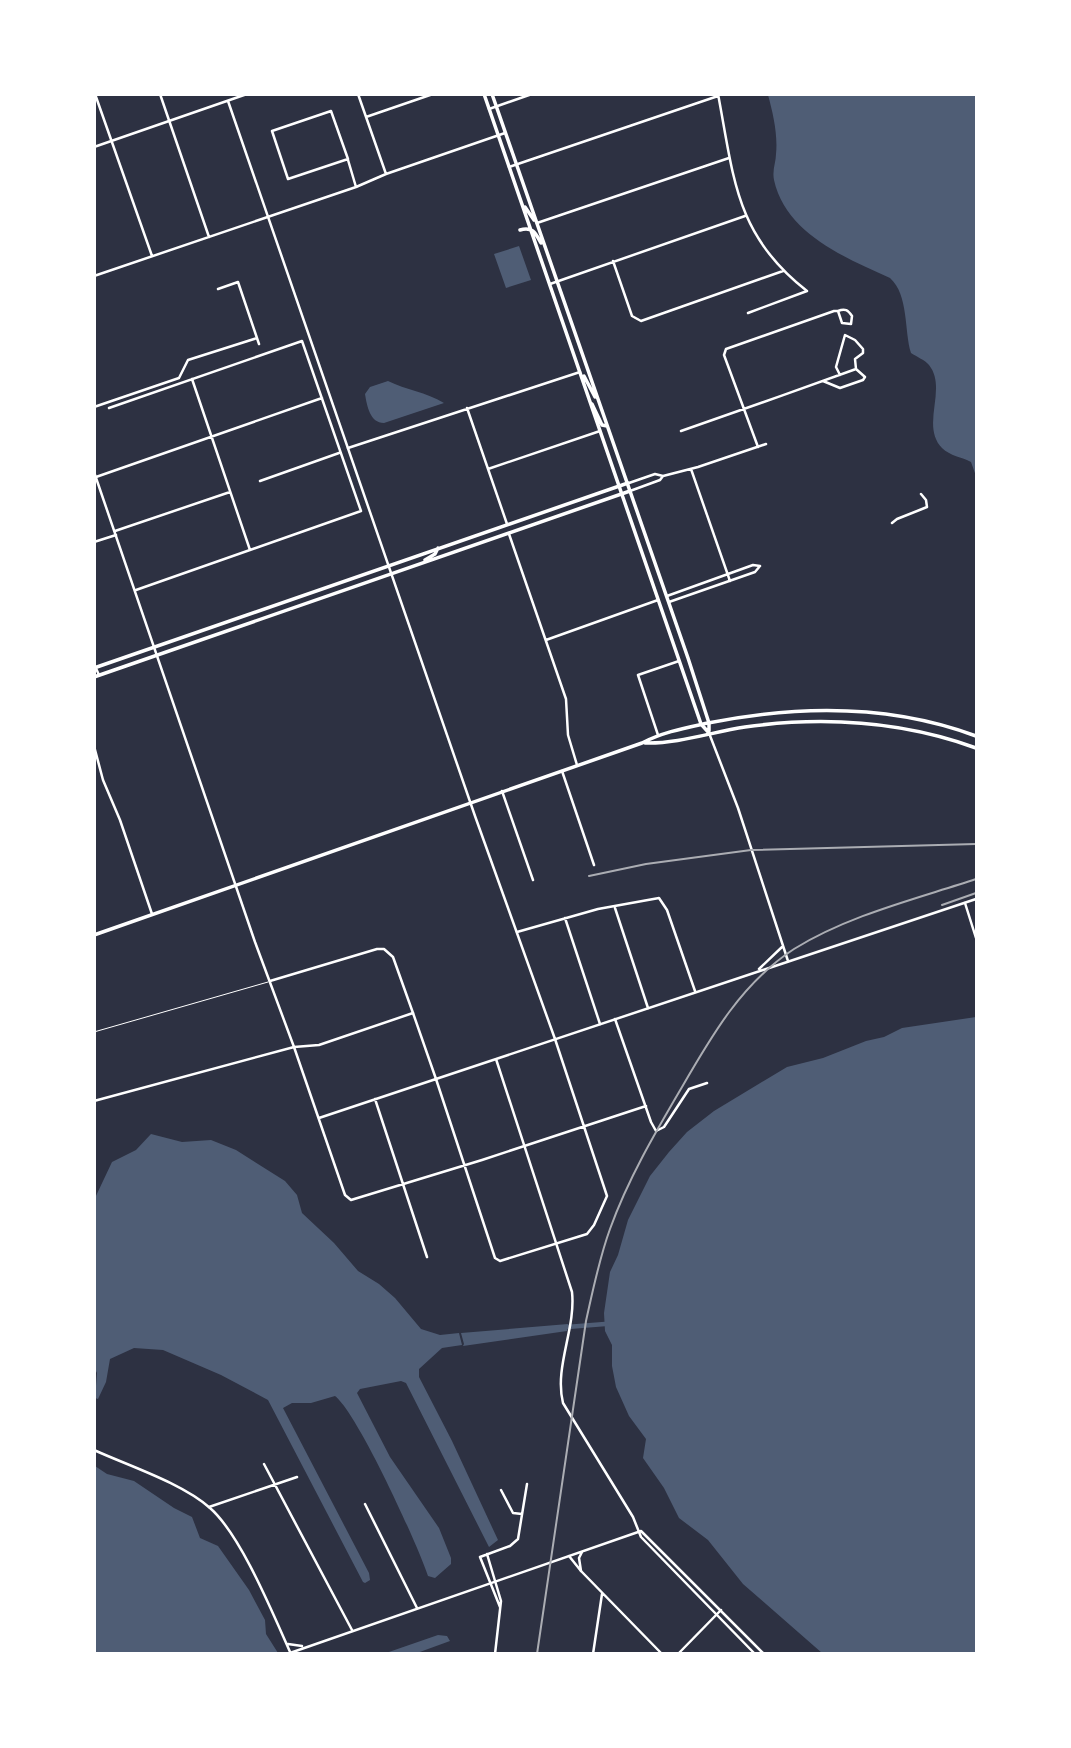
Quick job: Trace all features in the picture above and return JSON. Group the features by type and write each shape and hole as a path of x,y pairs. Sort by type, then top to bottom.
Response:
{"main road":[{"path":"484,94 701,724 709,733"},
{"path":"492,94 628,483 709,723 709,733"},
{"path":"522,202 537,223"},
{"path":"520,230 531,229 535,232 546,251"},
{"path":"580,372 598,401"},
{"path":"591,402 602,425 607,426"},
{"path":"95,667 628,483"},
{"path":"97,676 630,491"},
{"path":"420,564 435,554 438,548"},
{"path":"94,934 642,743 658,735 701,724 765,714 828,710 865,711 924,720 976,736"},
{"path":"642,743 660,743 709,733 785,723 863,722 921,730 976,748"}],"street":[{"path":"95,94 152,256"},
{"path":"160,94 209,237"},
{"path":"226,94 606,1189 607,1199 594,1225 587,1234 528,1254 500,1262 497,1260 413,1013 393,957 387,950 377,949 270,981"},
{"path":"94,147 247,94"},
{"path":"358,94 386,174"},
{"path":"366,117 433,94"},
{"path":"489,109 532,94"},
{"path":"509,167 718,95 738,198 745,216 758,240 783,271 807,291 748,313"},
{"path":"348,159 288,179 272,131 331,111 348,159 356,187"},
{"path":"94,276 505,133"},
{"path":"537,223 730,158"},
{"path":"550,284 745,216"},
{"path":"613,261 632,316 641,320 783,271"},
{"path":"218,289 238,282 259,344"},
{"path":"759,446 724,355 726,349 843,309 852,316 851,324 842,323 838,311"},
{"path":"822,381 840,388 865,377 856,369 855,359 863,353 863,349 855,340 845,335 836,367 840,374"},
{"path":"94,407 179,378 188,360 257,338"},
{"path":"109,408 302,341 361,511 136,590"},
{"path":"681,431 856,369"},
{"path":"348,448 580,372"},
{"path":"192,379 250,550"},
{"path":"96,477 322,398"},
{"path":"467,408 507,524"},
{"path":"488,469 600,431"},
{"path":"628,483 655,474 663,476 691,469 766,444"},
{"path":"260,481 341,453"},
{"path":"691,469 730,581"},
{"path":"94,472 236,884 349,1200 464,1166 646,1106"},
{"path":"630,491 660,480 663,476"},
{"path":"94,542 230,492"},
{"path":"892,523 927,508 927,502 921,494"},
{"path":"509,533 566,698 568,735 578,765"},
{"path":"666,596 753,565 760,566 755,572 668,602"},
{"path":"546,640 658,600"},
{"path":"658,735 638,675 679,661"},
{"path":"95,667 97,676"},
{"path":"709,733 738,808 788,961"},
{"path":"94,746 103,780 120,820 152,914"},
{"path":"562,770 594,864"},
{"path":"502,791 533,880"},
{"path":"517,932 615,906 659,898 664,902 695,991"},
{"path":"319,1118 976,899"},
{"path":"965,903 976,938"},
{"path":"615,906 648,1008"},
{"path":"565,918 600,1024"},
{"path":"758,971 781,950 782,944"},
{"path":"94,1101 294,1047 319,1045 413,1013"},
{"path":"615,1018 656,1131 661,1130 690,1089 706,1083"},
{"path":"496,1058 572,1292 561,1393 563,1403 640,1531 764,1654"},
{"path":"376,1099 427,1257"},
{"path":"94,1450 165,1482 209,1507 237,1544 290,1653 640,1531"},
{"path":"264,1464 352,1630"},
{"path":"209,1507 297,1477"},
{"path":"500,1607 480,1556 515,1543 519,1535 527,1484"},
{"path":"501,1490 513,1513 522,1514"},
{"path":"365,1504 417,1608"},
{"path":"640,1531 641,1537 653,1550 755,1654"},
{"path":"581,1571 579,1558 582,1552"},
{"path":"487,1554 501,1601 495,1654"},
{"path":"569,1556 662,1654"},
{"path":"593,1654 602,1593"},
{"path":"678,1654 721,1610"},
{"path":"286,1643 305,1646"}],"lane":[{"path":"94,1032 270,981"}],"water":[{"path":"768,95 976,95 976,476 971,462 945,451 936,439 933,429 936,396 934,375 927,363 911,353 903,303 896,285 890,278 820,242 791,215 781,199 774,180 776,139"},
{"path":"519,246 531,280 506,288 494,254"},
{"path":"388,381 444,403 384,423 379,422 370,413 365,394 370,387"},
{"path":"976,1017 976,1653 822,1653 743,1584 708,1540 679,1518 664,1488 643,1458 646,1439 629,1416 616,1387 612,1345 605,1331 604,1313 610,1272 628,1220 650,1176 687,1132 714,1111 787,1067 823,1058 902,1028"},
{"path":"151,1134 182,1142 211,1140 236,1150 285,1181 297,1195 302,1213 334,1243 358,1271 395,1298 421,1329 440,1335 459,1333 462,1345 442,1348 419,1369 419,1377 498,1540 489,1547 406,1383 401,1381 360,1389 357,1393 390,1457 439,1528 451,1564 435,1578 428,1576 372,1452 358,1427 335,1396 311,1403 292,1403 283,1408 369,1573 370,1580 365,1583 268,1400 221,1375 163,1350 134,1348 110,1359 106,1382 98,1399 95,1398 95,1198 112,1162 136,1150"},
{"path":"568,1324 567,1331 463,1346 461,1333"},
{"path":"95,1466 107,1474 134,1481 192,1517 200,1538 218,1546 249,1590 265,1620 266,1634 278,1653 95,1653"},
{"path":"438,1635 447,1636 450,1641 417,1653 386,1653"}],"waterway":[{"path":"567,1327 605,1324"}],"railway":[{"path":"589,876 646,864 751,850 976,844"},
{"path":"537,1654 586,1321 599,1263 617,1210 662,1122 730,1011 775,963 794,949 837,927 976,879"},
{"path":"942,905 976,893"}]}
